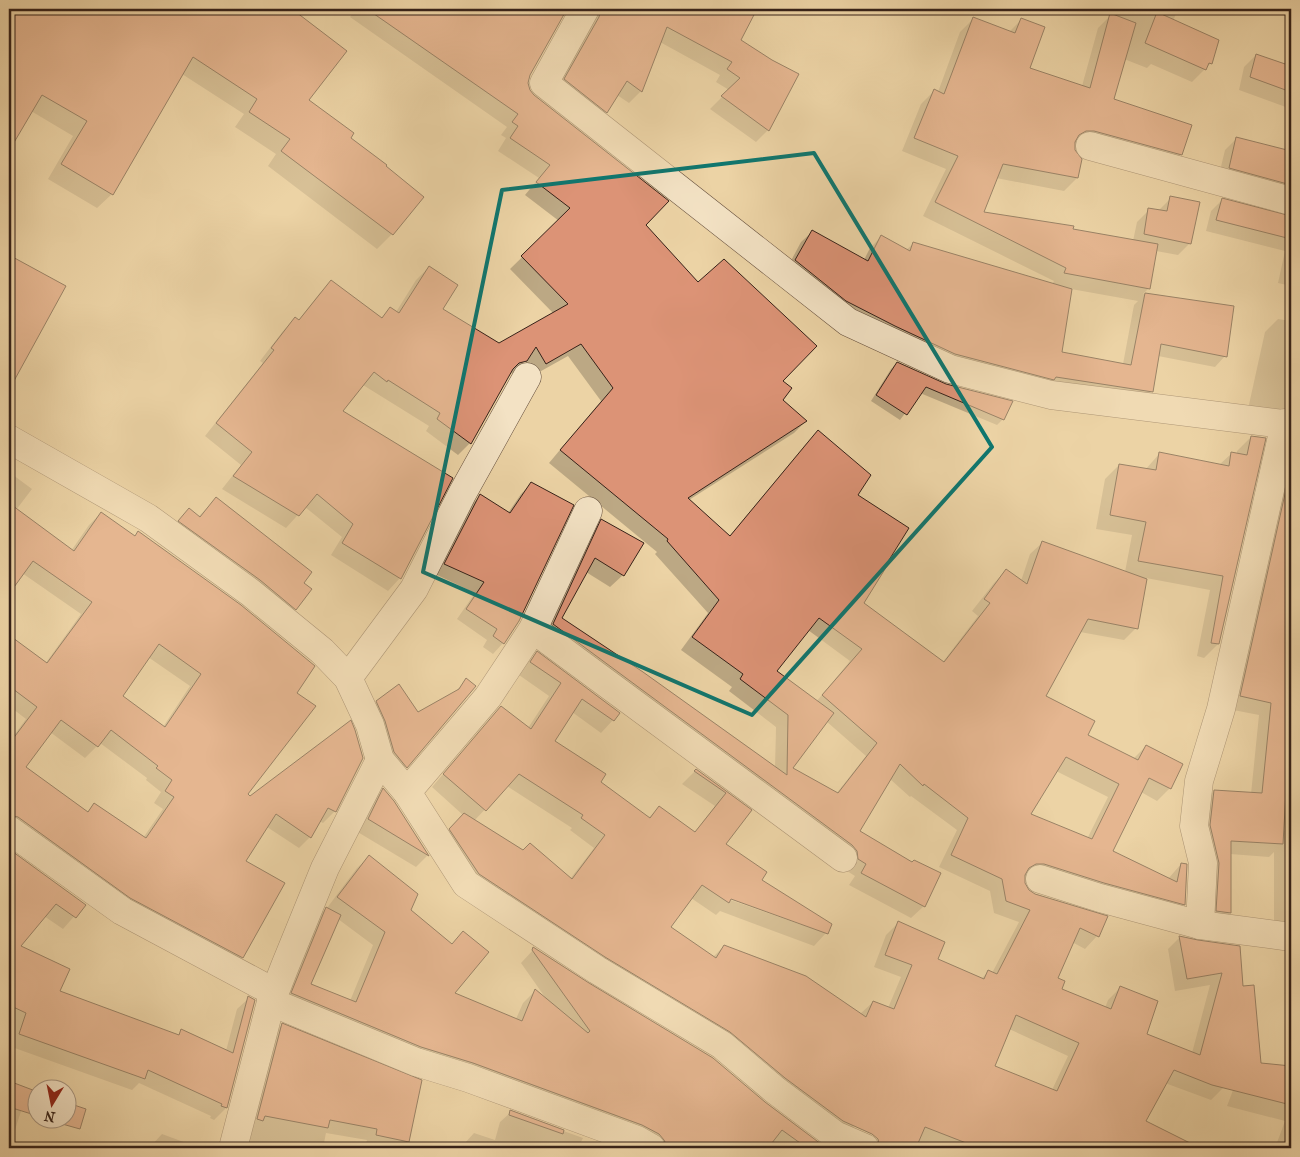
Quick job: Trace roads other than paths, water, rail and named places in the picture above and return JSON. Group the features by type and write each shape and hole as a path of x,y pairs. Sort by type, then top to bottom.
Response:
{"street":[{"path":"585,9 544,83 848,322 950,369 1051,395 1288,424 1221,709 1199,781 1194,826 1203,863 1200,925"},
{"path":"1090,146 1291,201"},
{"path":"348,678 414,589 462,494 528,377"},
{"path":"9,439 148,518 251,594 322,651 348,678 370,725 380,760 406,792 466,884 597,970 722,1045 775,1090 835,1136 865,1148"},
{"path":"406,792 488,697 533,629 588,511"},
{"path":"533,629 843,858"},
{"path":"233,1148 272,1002 325,868 380,760"},
{"path":"9,830 122,911 270,990 272,1002"},
{"path":"1040,879 1100,898 1200,925 1291,937"},
{"path":"272,1002 416,1062 468,1078 628,1136 651,1148"}]}
